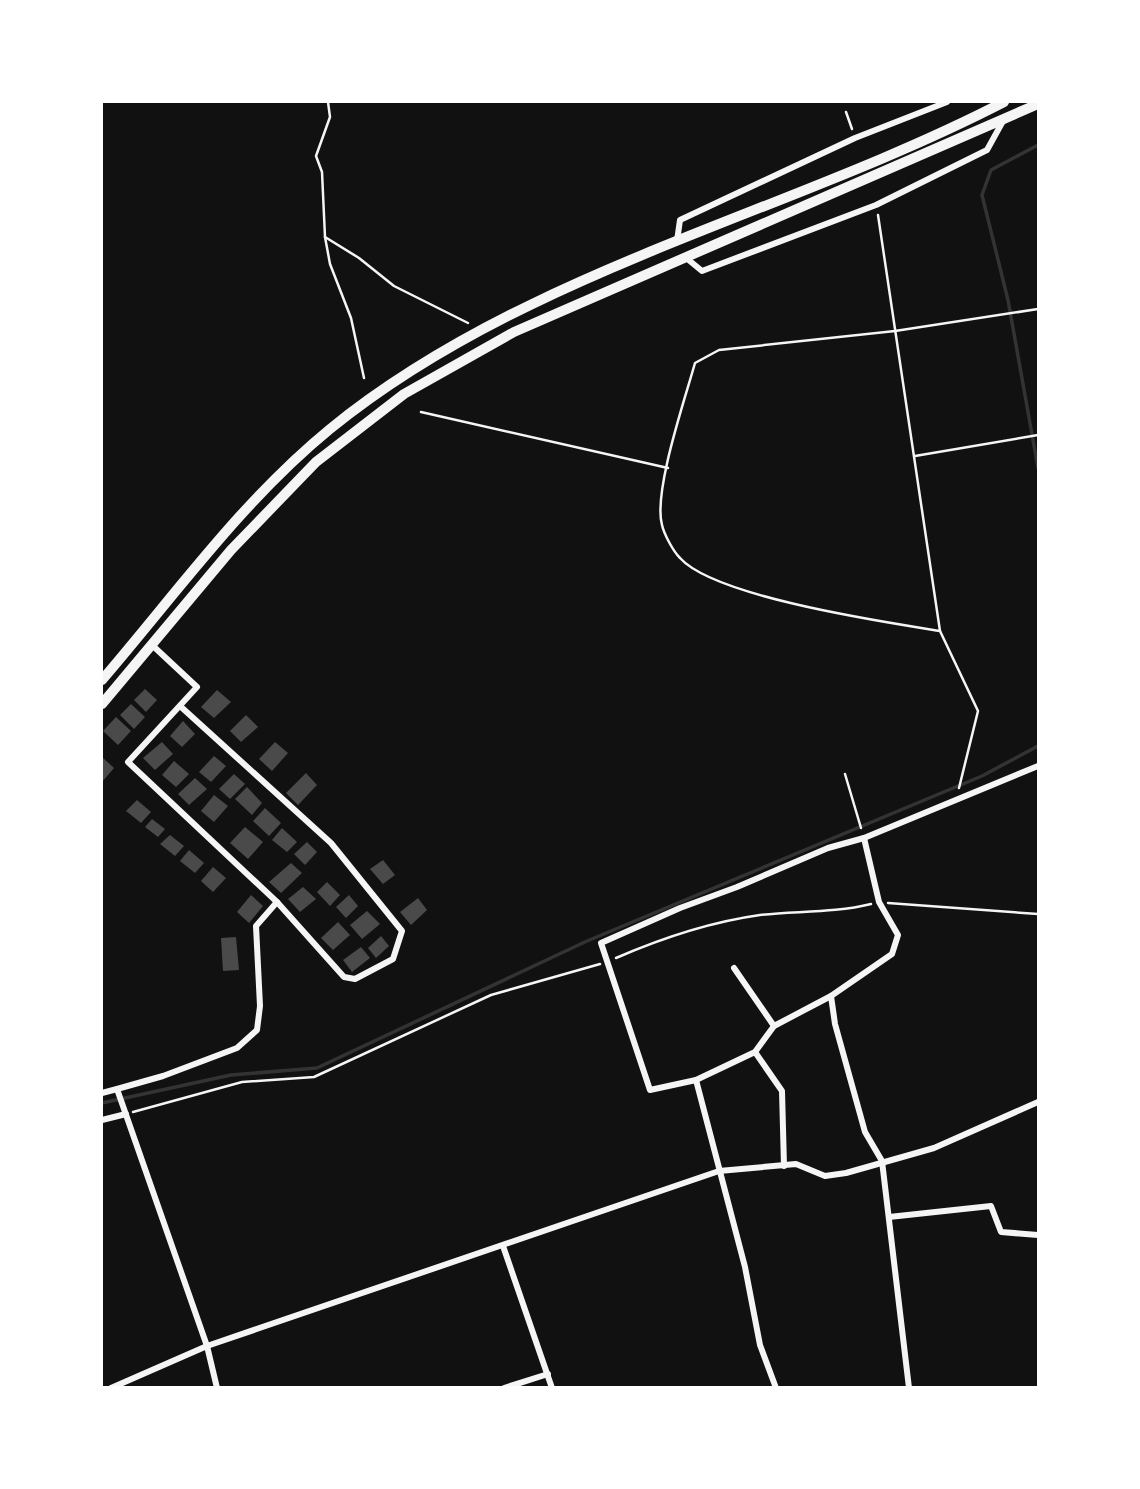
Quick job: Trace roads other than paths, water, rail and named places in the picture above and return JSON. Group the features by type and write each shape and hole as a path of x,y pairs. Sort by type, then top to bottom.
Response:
{"main road":[{"path":"102,680 239,517 288,466 331,429 417,366 559,293 997,103"},
{"path":"102,704 231,550 316,462 404,394 514,332 1038,104"}],"street":[{"path":"677,243 680,220 855,138 947,102"},
{"path":"685,257 702,271 876,205 987,150 1003,121"},
{"path":"152,645 197,687 128,762 277,902 344,977 355,979 393,959 402,930 331,843 180,706"},
{"path":"864,838 879,902 898,935 892,954 831,996 774,1026 755,1052 696,1080 650,1090 601,943 828,848 864,838 1038,766"},
{"path":"102,1093 118,1091 163,1076 237,1048 257,1030 260,1006 256,926 277,902"},
{"path":"734,968 774,1026"},
{"path":"831,996 835,1024 865,1132 882,1161 909,1388"},
{"path":"755,1052 782,1091 784,1167"},
{"path":"696,1080 761,1345 776,1388"},
{"path":"118,1091 207,1346 217,1388"},
{"path":"111,1388 207,1346 719,1171 796,1164 825,1176 934,1148 1038,1102"},
{"path":"102,1120 126,1114"},
{"path":"889,1217 991,1206 1001,1232 1038,1235"},
{"path":"503,1246 552,1388"},
{"path":"504,1388 548,1374"}],"waterway":[{"path":"1038,145 991,170 982,195 1008,300 1038,468"},
{"path":"102,1103 231,1075 317,1068 587,941 982,776 1038,746"}]}
